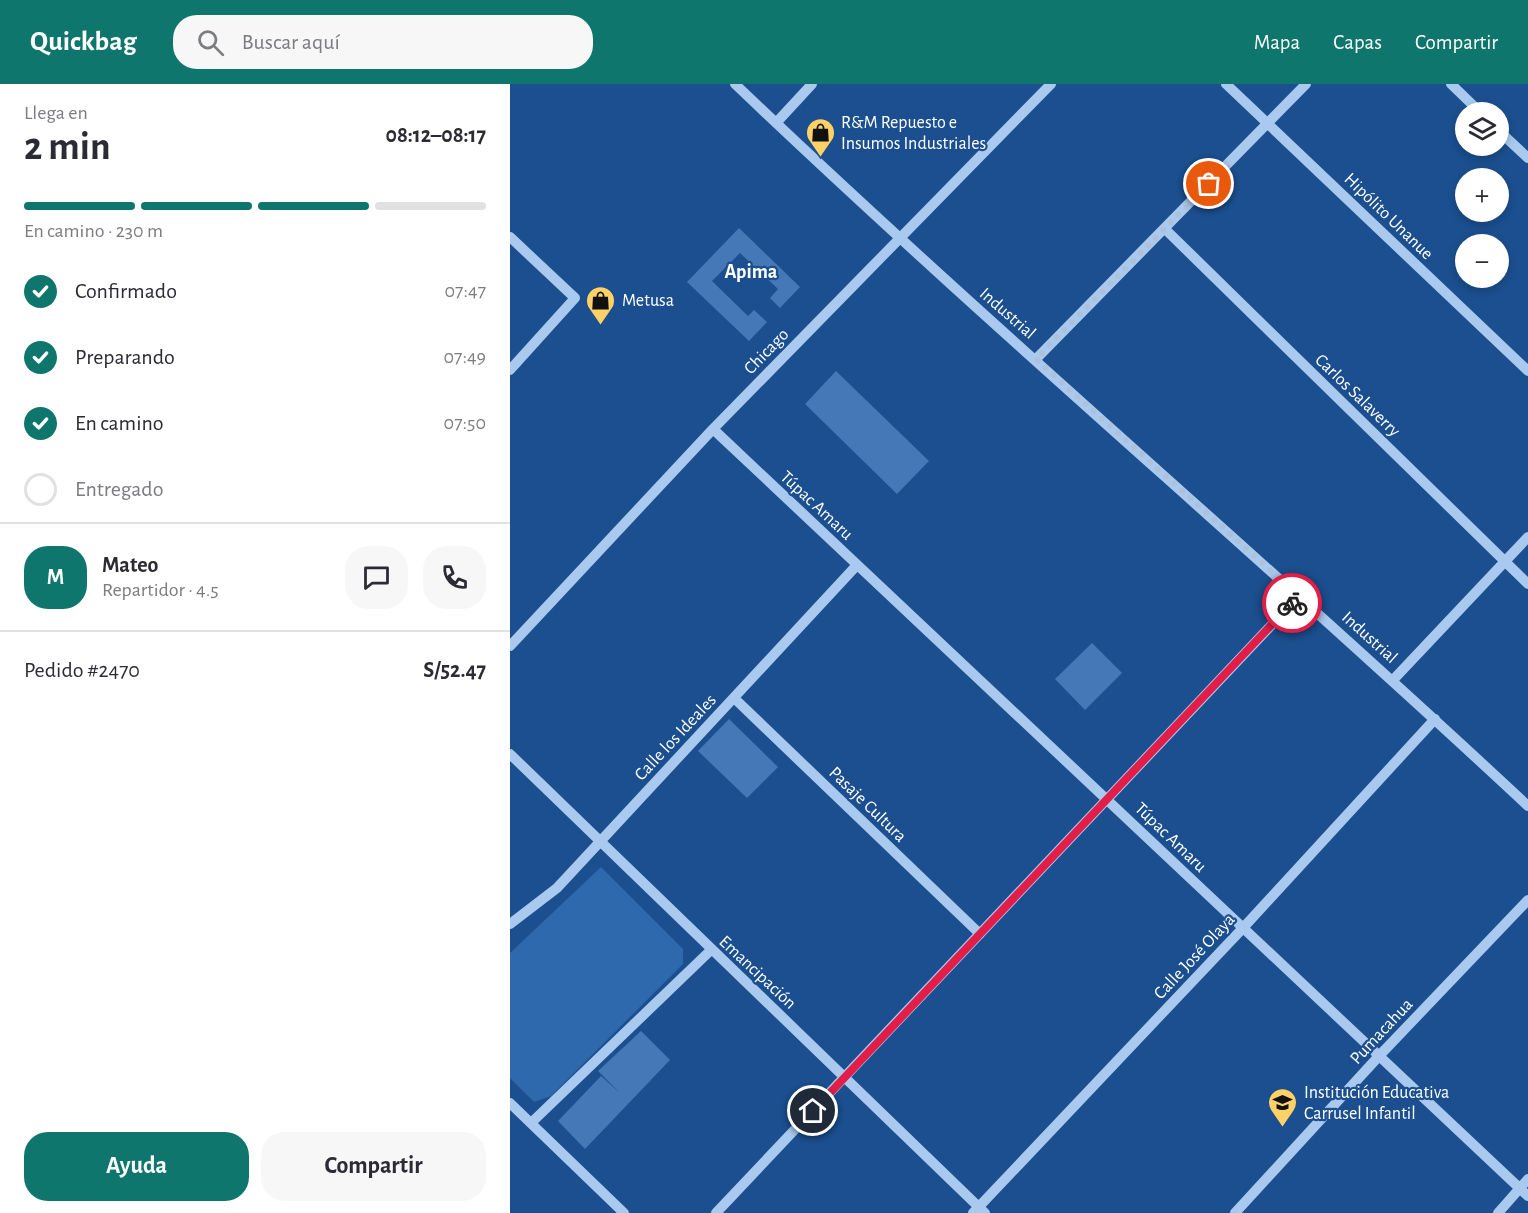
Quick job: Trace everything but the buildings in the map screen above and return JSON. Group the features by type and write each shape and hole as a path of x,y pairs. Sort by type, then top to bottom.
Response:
{"street":[{"name":"Industrial","path":"735,84 898,239 1036,359 1393,680 1528,806"},
{"path":"776,123 812,84"},
{"name":"Chicago","path":"510,646 712,429 1051,84"},
{"name":"Hipólito Unanue","path":"1226,84 1528,371"},
{"path":"1036,359 1306,84"},
{"path":"1451,84 1470,102"},
{"path":"1509,140 1528,158"},
{"name":"Carlos Salaverry","path":"1165,229 1528,584"},
{"path":"510,237 575,298 510,370"},
{"name":"Túpac Amaru","path":"712,429 1528,1196"},
{"path":"1393,680 1528,537"},
{"name":"Calle los Ideales","path":"510,924 557,888 857,565"},
{"path":"716,1213 1299,596"},
{"name":"Pasaje Cultura","path":"734,698 980,934"},
{"name":"Calle José Olaya","path":"979,1211 1435,719"},
{"name":"Emancipación","path":"510,754 599,843 845,1077 979,1211"},
{"name":"Pumacahua","path":"1236,1213 1379,1056 1528,900"},
{"path":"531,1123 711,950"},
{"path":"510,1103 624,1213"},
{"path":"1498,1213 1528,1179"}],"shaded area":[{"path":"601,867 683,949 683,964 551,1096 534,1102 510,1078 510,953"}],"way so far":[{"path":"1209,184 1036,359 1299,596 1292,603"}],"place":[{"name":"R&M Repuesto e Insumos Industriales","path":"820,158"},
{"name":"Metusa","path":"601,326"},
{"name":"Institución Educativa Carrusel Infantil","path":"1283,1128"}],"district":[{"name":"Apima","path":"751,271"}],"route":[{"path":"813,1111 1292,603"}]}
